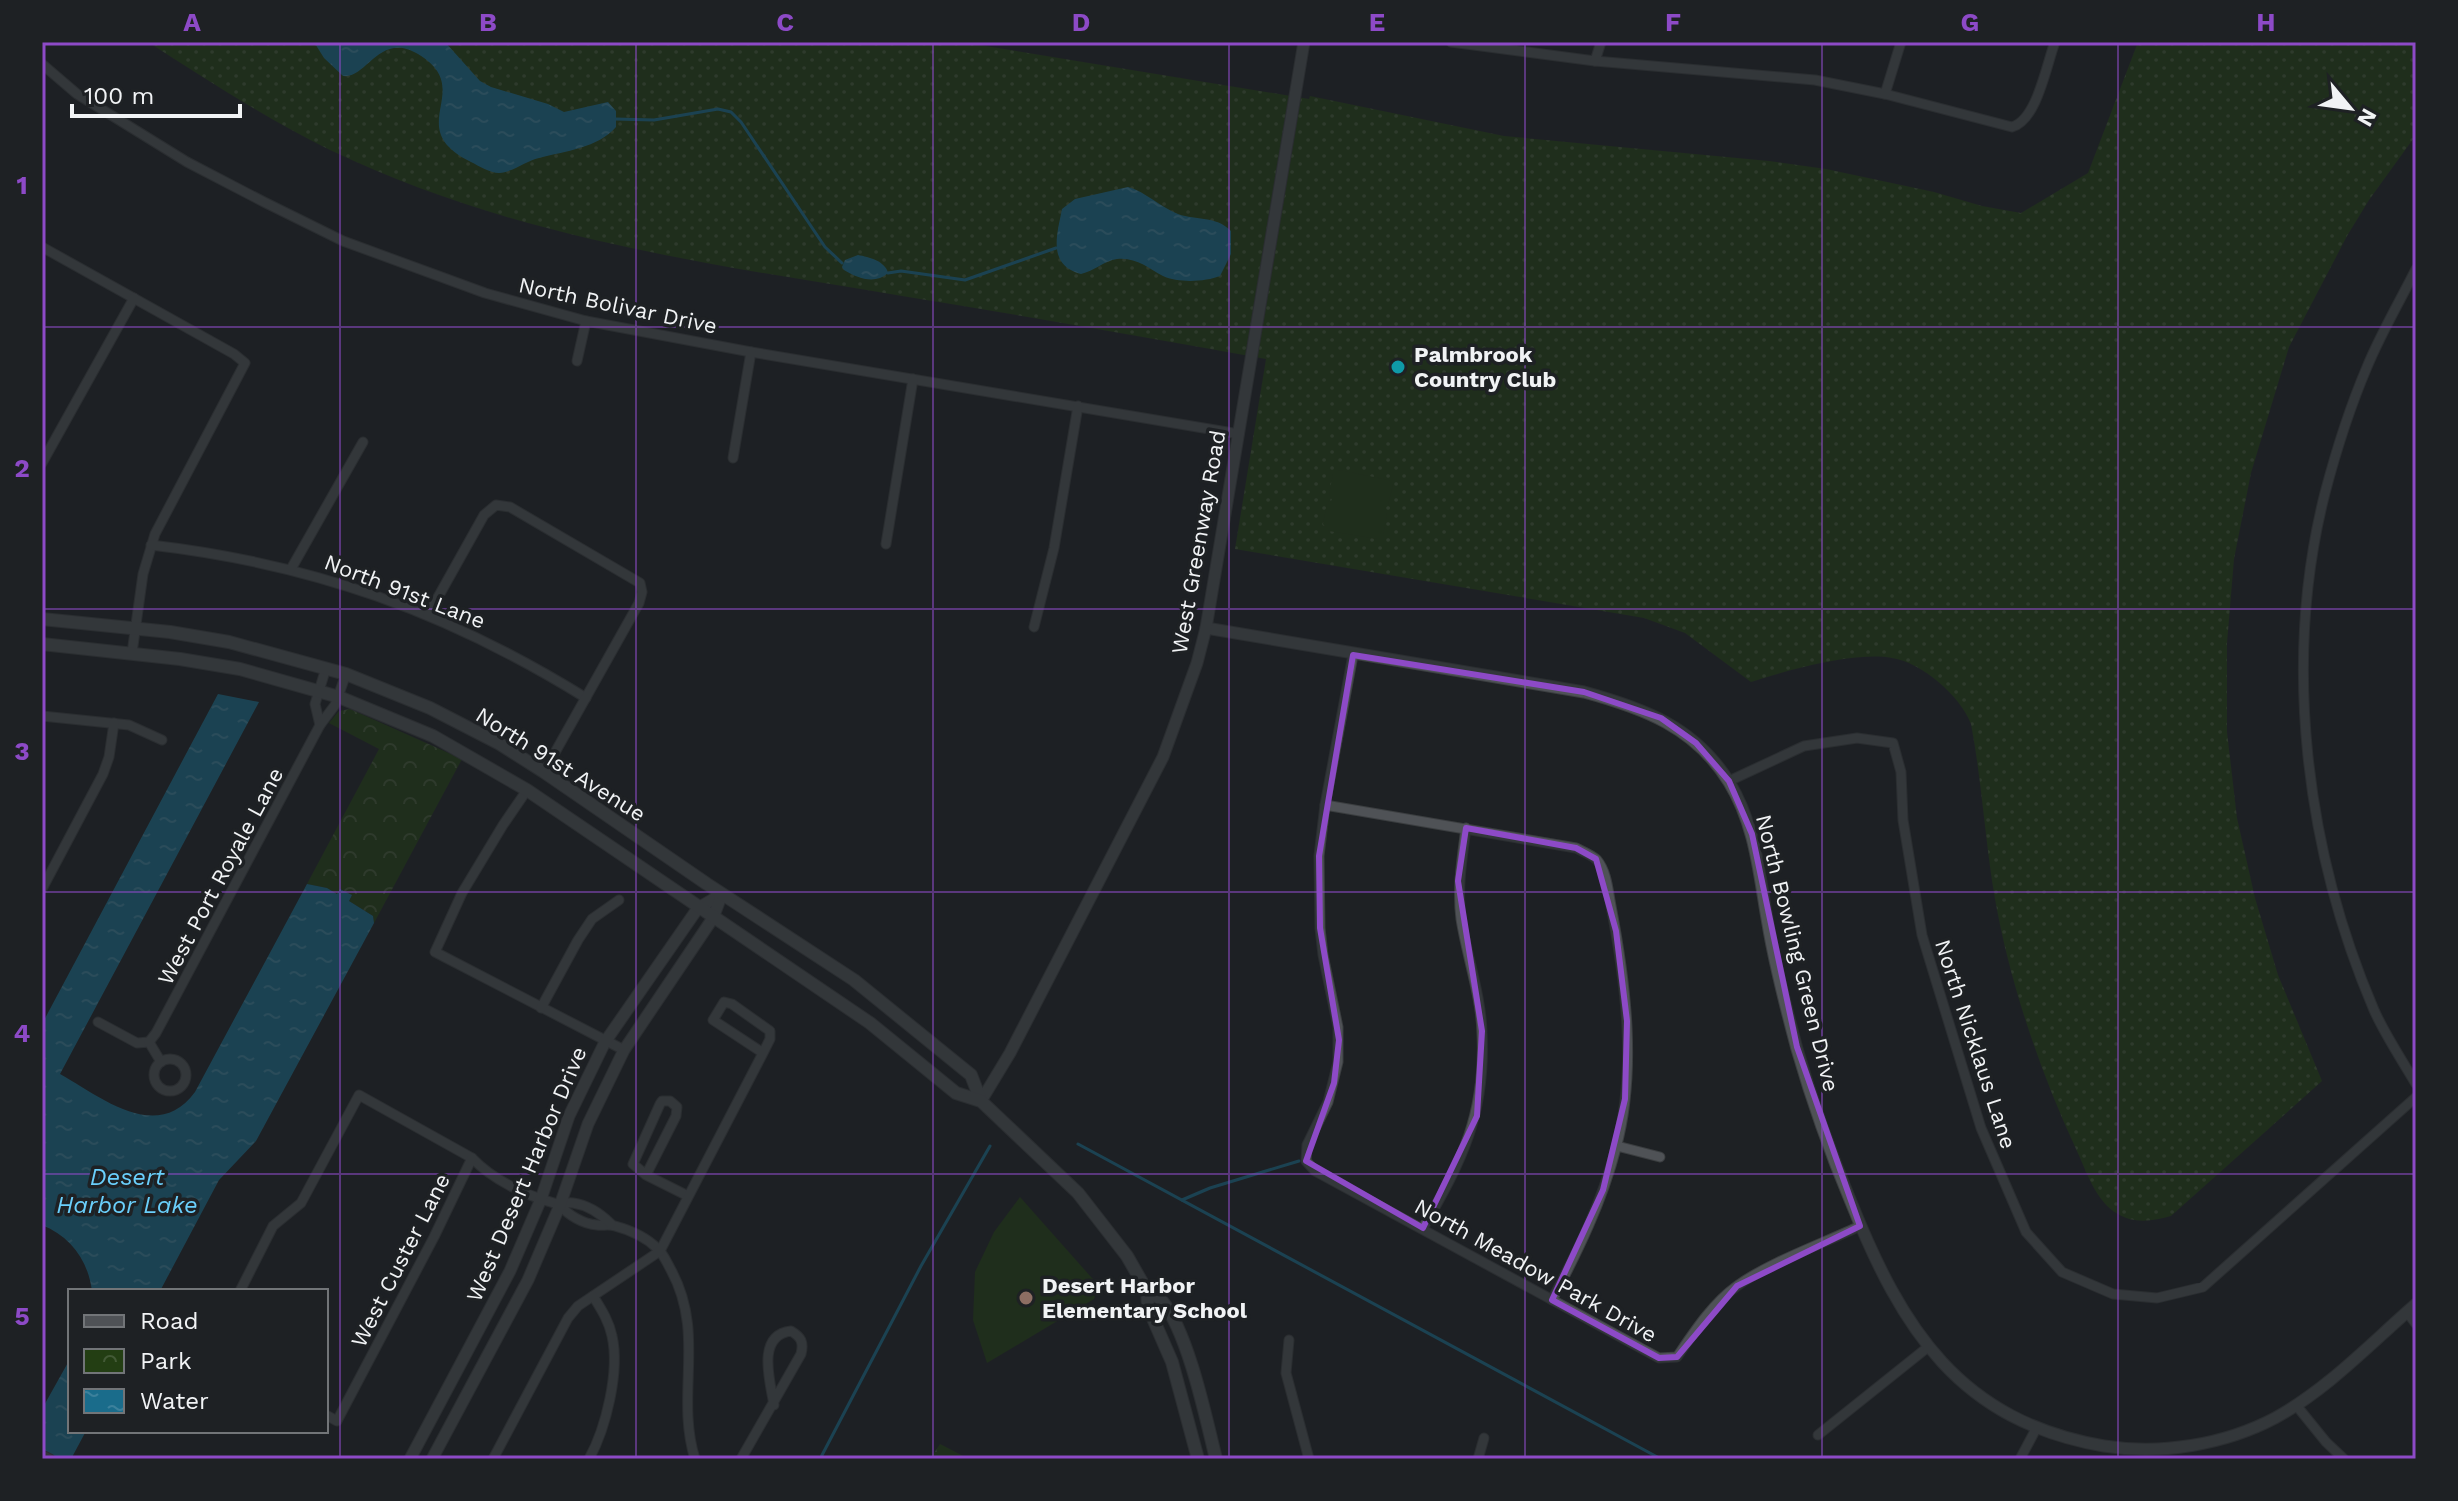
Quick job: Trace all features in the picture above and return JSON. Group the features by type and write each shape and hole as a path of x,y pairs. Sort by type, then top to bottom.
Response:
{"main road":[{"name":"North 91st Avenue","path":"42,619 229,642 346,674 430,708 500,744 544,772 854,980 971,1075 981,1101"},
{"name":"North 91st Avenue","path":"42,644 240,669 339,697 433,736 527,790 870,1023 956,1093 981,1101 1016,1131 1098,1216 1127,1256 1147,1291 1148,1307 1172,1362 1198,1459"},
{"name":"North 91st Avenue","path":"1147,1291 1161,1299 1189,1359 1216,1459"},
{"path":"1185,1409 1202,1404"}],"street":[{"name":"West Greenway Road","path":"981,1101 1010,1053 1163,757 1197,663 1206,628 1304,42"},
{"path":"1454,42 1595,61 1815,80 1885,94 2012,127 2022,124 2031,112 2055,42"},
{"path":"1595,61 1601,42"},
{"path":"1885,94 1901,42"},
{"name":"North Bolivar Drive","path":"42,64 77,94 187,162 343,241 485,293 586,321 751,352 1239,434"},
{"path":"42,247 245,363 164,513 151,545 143,574 132,653"},
{"path":"2416,269 2368,366 2345,426 2325,495 2305,633 2304,727 2314,808 2327,873 2347,938 2375,1013 2416,1084"},
{"path":"42,463 134,298"},
{"path":"577,361 586,321"},
{"path":"733,458 751,352"},
{"path":"886,544 913,379"},
{"path":"1034,627 1054,548 1078,406"},
{"path":"291,569 363,442"},
{"path":"428,615 484,515 496,505 510,507 633,576 642,587 639,603 544,772"},
{"name":"North 91st Lane","path":"151,545 218,553 353,586 428,615 534,666 586,698"},
{"name":"North Bowling Green Drive","path":"1206,628 1584,692 1631,704 1661,718 1696,743 1729,781 1752,834 1777,967 1797,1047 1831,1154 1860,1226 1906,1318 1928,1347 1976,1393 2037,1427 2086,1442 2173,1453 2243,1432 2296,1405 2336,1375 2411,1308"},
{"path":"1353,655 1325,805 1576,848 1596,859 1605,875 1616,931 1627,1021 1625,1099 1617,1146 1603,1190 1581,1245 1552,1300"},
{"name":"West Port Royale Lane","path":"320,725 315,704 326,668"},
{"name":"West Port Royale Lane","path":"149,1042 164,1020 320,725 339,697 346,674"},
{"path":"42,716 136,727 162,740"},
{"path":"42,889 107,766 114,723"},
{"name":"North Nicklaus Lane","path":"1729,781 1804,746 1857,738 1893,743 1901,772 1903,820 1922,935 1981,1128 2026,1232 2062,1272 2113,1294 2157,1298 2203,1287 2416,1097"},
{"path":"527,790 462,893 435,952 624,1050"},
{"name":"North Meadow Park Drive","path":"1325,805 1319,856 1320,928 1338,1027 1338,1062 1328,1102 1307,1145 1306,1161 1315,1171 1659,1358 1677,1357 1700,1324 1737,1286 1860,1226"},
{"path":"1423,1228 1456,1172 1477,1116 1482,1031 1461,917 1458,881 1466,828"},
{"name":"West Desert Harbor Drive","path":"410,1459 510,1271 541,1199 569,1116 605,1042 698,908 722,894"},
{"name":"West Desert Harbor Drive","path":"432,1459 528,1280 560,1205 588,1124 624,1050 713,918 722,894"},
{"path":"541,1008 592,919 619,900"},
{"path":"493,1459 568,1318 578,1306 660,1251 763,1053 770,1039 770,1031 732,1004 724,1002 713,1020 763,1053"},
{"path":"98,1022 137,1043 149,1042 161,1062"},
{"path":"241,1289 273,1226 301,1203 359,1095 472,1158 483,1170 541,1199 560,1205 571,1202 600,1213 611,1224 640,1236 660,1251 686,1305 689,1332 688,1400 691,1447 695,1459"},
{"path":"646,1175 676,1116 677,1107 670,1101 660,1104 633,1164 646,1175 688,1196"},
{"path":"1617,1146 1660,1157"},
{"name":"West Custer Lane","path":"328,1416 337,1421 472,1158"},
{"path":"589,1459 609,1410 613,1339 607,1319 593,1296"},
{"path":"2411,1308 2416,1324"},
{"path":"741,1459 774,1405 803,1345 799,1336 791,1331 777,1335 770,1343 769,1371 774,1405"},
{"path":"1289,1340 1286,1373 1309,1459"},
{"path":"1818,1435 1928,1347"},
{"path":"2296,1405 2344,1459"},
{"path":"2020,1459 2037,1427"},
{"path":"1478,1459 1484,1438"},
{"path":"42,1455 50,1459"}],"highlighted area":[{"path":"1353,655 1584,692 1661,718 1696,743 1729,781 1752,834 1797,1047 1860,1226 1737,1286 1677,1357 1659,1358 1552,1300 1603,1190 1625,1099 1627,1021 1616,931 1596,859 1576,848 1466,828 1458,881 1482,1031 1477,1116 1423,1228 1306,1161 1334,1083 1339,1040 1320,928 1319,856"}],"green space":[{"name":"Palmbrook Country Club","path":"148,42 961,42 1309,99 1310,96 1504,136 1826,169 2021,213 2088,173 2138,42 2416,42 2416,135 2347,236 2289,347 2251,473 2234,559 2227,643 2227,732 2237,818 2255,898 2278,975 2322,1081 2171,1216 2144,1221 2124,1217 2103,1202 2088,1176 2050,1089 2018,995 1995,899 1971,724 1949,692 1916,666 1892,658 1859,657 1802,667 1751,682 1685,633 1644,618 1235,549 1266,359 683,259 540,226 399,180 330,150 260,112"},
{"path":"1338,470 1389,480 1393,485 1384,509 1387,514 1383,534 1377,539 1329,531 1323,524 1327,503 1332,500 1329,494 1333,474"},
{"path":"350,709 462,759 374,923 373,916 349,901 352,895 341,889 337,895 327,888 307,884 379,749 329,723 339,711"},
{"path":"1020,1197 1099,1286 1094,1299 987,1363 973,1320 975,1272 994,1232"},
{"path":"940,1444 969,1459 930,1459"}],"water":[{"path":"314,42 445,42 480,81 491,87 564,112 608,102 616,111 616,127 591,144 534,159 504,172 492,172 451,149 441,135 442,81 435,68 418,54 405,48 393,48 352,75 343,76 324,58"},
{"path":"1128,187 1178,214 1212,220 1231,231 1231,254 1220,276 1176,280 1136,261 1124,259 1112,260 1081,274 1063,264 1057,248 1062,209 1075,199"},
{"path":"858,255 872,258 888,273 872,279 860,278 844,270 845,260"},
{"name":"Desert Harbor Lake","path":"218,694 259,702 60,1074 129,1111 146,1115 164,1114 180,1107 195,1092 307,884 327,888 337,894 340,889 352,895 349,901 373,916 374,923 256,1141 219,1180 161,1289 92,1289 87,1269 70,1243 42,1225 42,1024"},
{"path":"68,1363 68,1433 85,1433 71,1459 42,1459 42,1409"}],"waterway":[{"path":"615,119 654,120 718,109 731,112 741,122 825,247 842,263"},
{"path":"888,273 901,271 965,280 1056,248"},
{"path":"1078,1144 1661,1459"},
{"path":"820,1459 921,1266 990,1146"},
{"path":"1182,1200 1210,1188 1299,1161"}],"place":[{"name":"Palmbrook Country Club","path":"1398,367"},
{"name":"Desert Harbor Elementary School","path":"1026,1298"}]}
